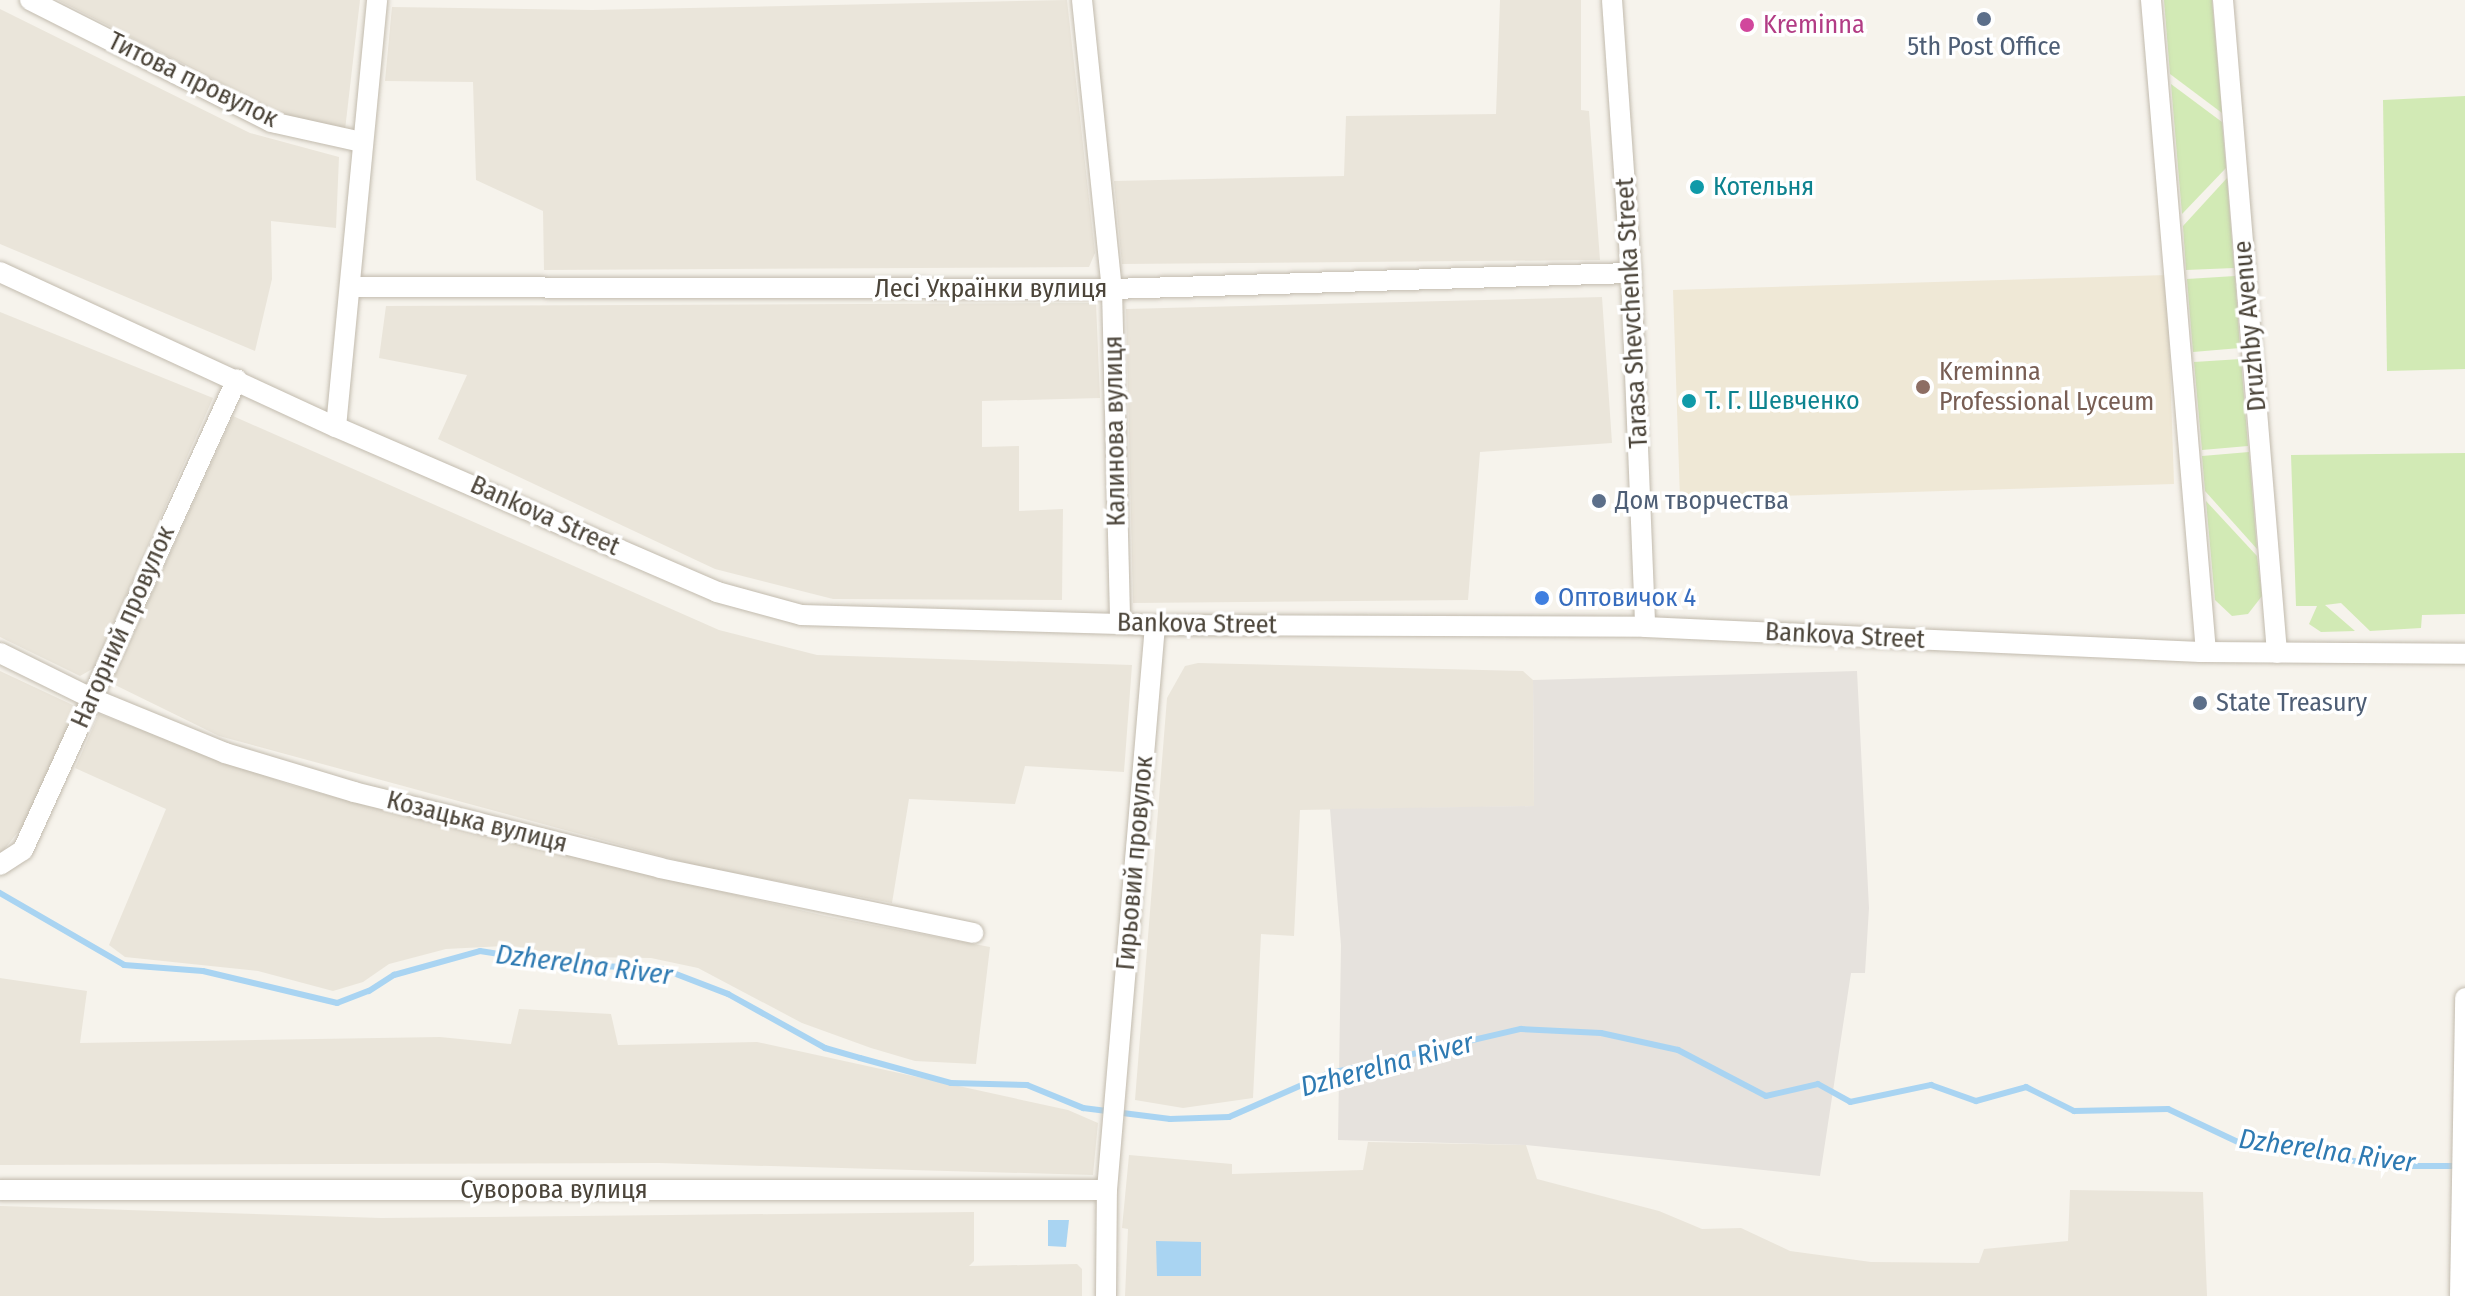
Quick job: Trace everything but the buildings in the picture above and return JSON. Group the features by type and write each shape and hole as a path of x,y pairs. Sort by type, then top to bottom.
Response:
{"street":[{"name":"Титова провулок","path":"30,0 271,122 361,142"},
{"path":"336,427 377,0"},
{"name":"Калинова вулиця","path":"1082,0 1112,289 1120,623"},
{"name":"Tarasa Shevchenka Street","path":"1612,0 1631,273 1645,627"},
{"path":"2151,0 2206,652"},
{"name":"Druzhby Avenue","path":"2223,0 2277,653"},
{"name":"Bankova Street","path":"0,272 336,427 755,605 818,617 1155,625 1645,627 2206,652 2465,654"},
{"name":"Лесі Українки вулиця","path":"351,287 1112,289 1631,273"},
{"name":"Нагорний провулок","path":"0,865 23,850 237,379"},
{"name":"Гирьовий провулок","path":"1107,1190 1155,625"},
{"name":"Козацька вулиця","path":"0,653 91,698 225,753 354,792 660,868 973,933"},
{"path":"2460,1296 2465,998"},
{"name":"Суворова вулиця","path":"0,1190 1107,1190"},
{"path":"1106,1296 1107,1190"}],"shaded area":[{"path":"58,0 360,0 345,130 296,121"},
{"path":"1067,0 1095,253 1089,267 544,270 543,211 476,180 473,82 385,81 392,7 592,10"},
{"path":"1500,0 1581,0 1581,110 1589,111 1600,260 1122,264 1114,181 1344,176 1346,116 1496,114"},
{"path":"0,9 250,133 339,157 336,228 271,221 272,279 255,351 0,244"},
{"name":"Kreminna Professional Lyceum","path":"2167,275 2174,484 1680,499 1673,290"},
{"path":"1602,297 1612,443 1480,452 1468,600 1133,603 1126,309"},
{"path":"1096,303 1100,398 982,401 982,447 1019,446 1019,511 1063,509 1062,600 833,599 715,569 438,439 467,375 379,358 386,306"},
{"path":"0,312 213,398 94,668 80,676 0,637"},
{"path":"233,416 719,630 817,655 1132,665 1124,772 1025,766 1015,804 909,799 892,903 698,866 219,736 111,683"},
{"path":"1198,663 1523,671 1533,680 1534,806 1300,810 1294,936 1261,934 1253,1098 1183,1108 1135,1100 1167,698 1185,666"},
{"path":"0,671 77,707 24,824 0,855"},
{"path":"1857,671 1869,908 1865,973 1851,973 1820,1176 1526,1145 1338,1140 1341,945 1330,809 1534,806 1533,680"},
{"path":"99,714 290,785 428,822 825,916 990,947 976,1064 915,1061 871,1048 802,1023 698,968 651,958 581,957 504,946 446,949 389,964 363,982 333,991 258,971 125,957 109,945 166,809 75,768"},
{"path":"0,978 87,991 80,1043 440,1037 511,1044 519,1009 611,1014 618,1045 757,1042 1068,1110 1098,1123 1093,1175 659,1163 0,1165"},
{"path":"1368,1142 1526,1145 1537,1179 1659,1211 1702,1229 1741,1228 1790,1251 1871,1262 1979,1263 1984,1249 2068,1241 2070,1190 2203,1192 2207,1296 1125,1296 1128,1229 1122,1228 1129,1155 1232,1164 1232,1174 1363,1170"},
{"path":"0,1206 381,1218 974,1212 974,1261 969,1266 1077,1264 1082,1269 1082,1296 0,1296"}],"green space":[{"path":"2164,0 2212,0 2222,113 2170,74"},
{"path":"2171,84 2222,122 2226,168 2182,214"},
{"path":"2465,96 2465,369 2387,371 2383,100"},
{"path":"2227,178 2234,268 2186,270 2183,226"},
{"path":"2235,276 2240,348 2193,352 2187,279"},
{"path":"2241,359 2248,446 2202,450 2194,362"},
{"path":"2249,452 2257,549 2205,491 2202,456"},
{"path":"2465,453 2465,614 2422,615 2421,628 2370,631 2341,603 2325,605 2355,631 2321,632 2309,624 2317,606 2296,606 2291,455"},
{"path":"2206,501 2257,556 2262,596 2248,614 2232,616 2215,600"}],"water":[{"path":"1048,1220 1069,1220 1066,1247 1048,1246"},
{"path":"1156,1241 1201,1242 1201,1276 1157,1276"}],"waterway":[{"name":"Dzherelna River","path":"0,893 124,965 203,971 337,1003 369,991 394,975 480,951 561,964 663,969 728,994 825,1048 951,1083 1027,1085 1083,1108 1170,1119 1229,1117 1327,1074 1521,1029 1601,1033 1678,1050 1766,1096 1818,1084 1850,1102 1931,1085 1976,1101 2026,1087 2074,1111 2168,1109 2242,1144 2388,1166 2457,1166"}],"place":[{"name":"5th Post Office","path":"1984,19"},
{"name":"Kreminna","path":"1747,25"},
{"name":"Котельня","path":"1697,187"},
{"name":"Kreminna Professional Lyceum","path":"1923,387"},
{"name":"Т. Г. Шевченко","path":"1689,401"},
{"name":"Дом творчества","path":"1599,501"},
{"name":"Оптовичок 4","path":"1542,598"},
{"name":"State Treasury","path":"2200,703"}]}
